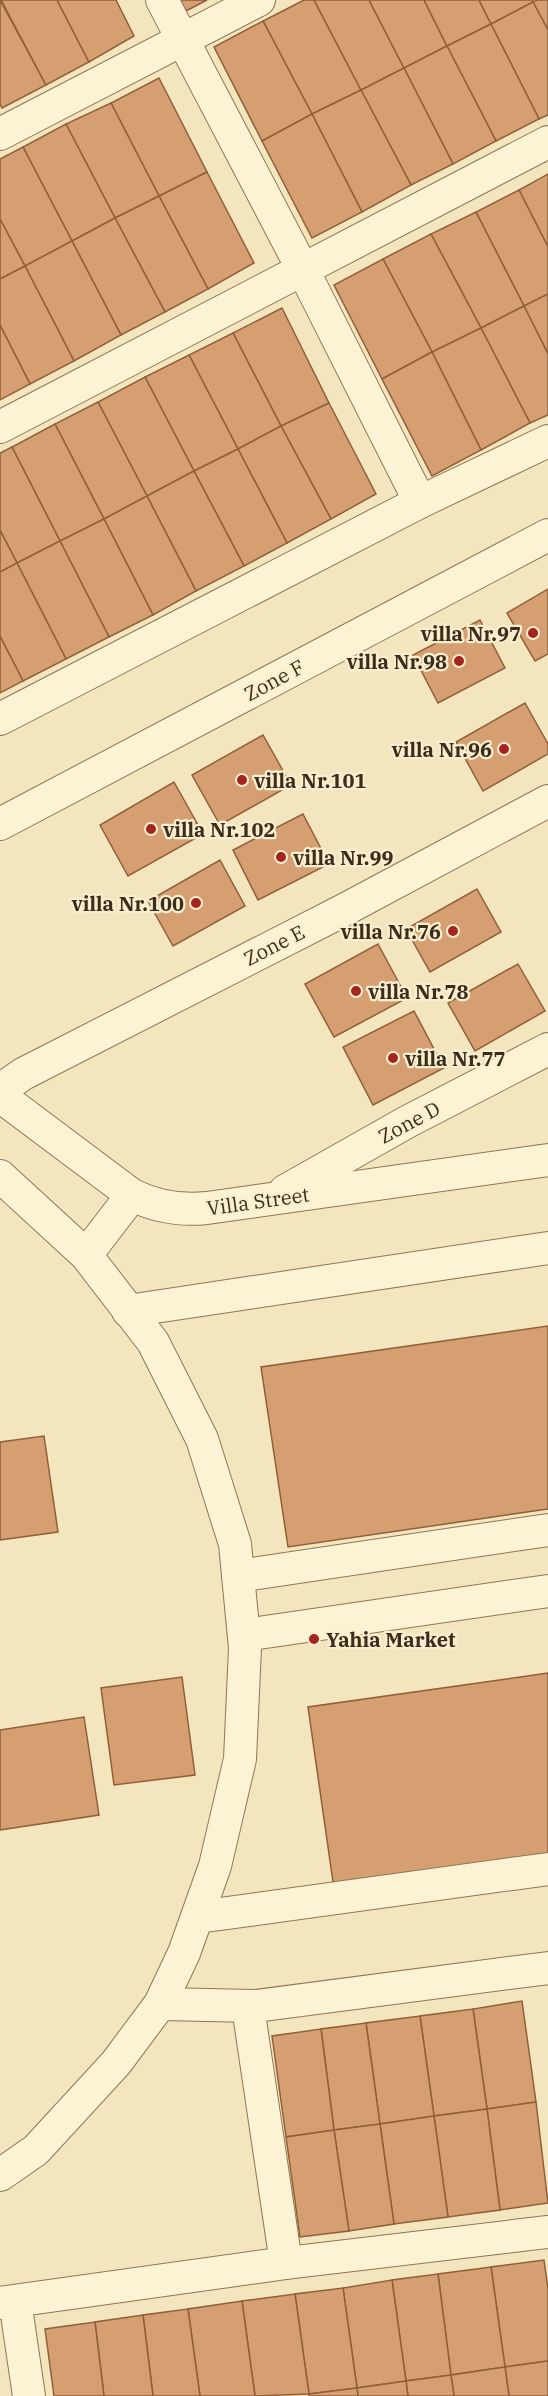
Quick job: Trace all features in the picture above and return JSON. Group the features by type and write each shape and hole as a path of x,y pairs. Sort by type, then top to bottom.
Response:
{"street":[{"path":"162,0 303,270 420,502"},
{"path":"0,134 259,0"},
{"path":"0,427 548,142"},
{"path":"0,719 420,502 548,441"},
{"name":"Zone F","path":"0,824 548,535"},
{"name":"Zone E","path":"0,1090 23,1074 344,910 548,801"},
{"name":"Zone D","path":"272,1199 407,1122 548,1049"},
{"name":"Villa Street","path":"0,1096 132,1195 150,1203 188,1210 548,1160"},
{"path":"0,1176 86,1255 153,1342 202,1439 235,1544 244,1635 240,1759 214,1866 198,1917 160,2004 116,2063 36,2150 0,2175"},
{"path":"86,1255 132,1195"},
{"path":"128,1311 548,1248"},
{"path":"238,1576 548,1530"},
{"path":"244,1635 548,1591"},
{"path":"198,1917 548,1869"},
{"path":"160,2004 248,2007 548,1968"},
{"path":"248,2007 286,2263"},
{"path":"29,2396 8,2302 286,2263 548,2232"}],"building":[{"path":"0,0 46,85 2,108 0,104"},
{"path":"1,0 57,0 89,62 46,85"},
{"path":"57,0 116,0 134,36 89,62"},
{"path":"180,0 207,0 186,11"},
{"path":"304,0 314,0 361,90 312,114 263,21"},
{"path":"314,0 369,0 404,68 361,90"},
{"path":"369,0 424,0 447,46 404,68"},
{"path":"424,0 479,0 491,24 447,46"},
{"path":"479,0 533,0 533,2 491,24"},
{"path":"548,0 548,30 533,2"},
{"path":"533,2 548,30 548,115 539,119 491,24"},
{"path":"263,21 312,114 262,141 214,47"},
{"path":"491,24 539,119 496,141 447,46"},
{"path":"447,46 496,141 453,164 404,68"},
{"path":"404,68 453,164 411,185 361,90"},
{"path":"159,78 207,172 159,196 111,103"},
{"path":"361,90 411,185 362,212 312,114"},
{"path":"111,103 159,196 115,218 66,124"},
{"path":"312,114 362,212 312,238 262,141"},
{"path":"66,124 115,218 72,241 23,147"},
{"path":"23,147 72,241 25,266 0,219 0,159"},
{"path":"207,172 254,263 208,289 159,196"},
{"path":"548,174 548,247 519,190"},
{"path":"519,190 548,247 548,294 524,306 476,212"},
{"path":"159,196 208,289 165,312 115,218"},
{"path":"476,212 524,306 481,328 431,234"},
{"path":"115,218 165,312 121,335 72,241"},
{"path":"0,219 25,266 0,279"},
{"path":"431,234 481,328 432,352 383,259"},
{"path":"72,241 121,335 74,361 25,266"},
{"path":"383,259 432,352 382,379 334,285"},
{"path":"25,266 74,361 30,384 0,325 0,279"},
{"path":"548,294 548,354 524,306"},
{"path":"524,306 548,354 548,415 530,423 481,328"},
{"path":"282,308 329,403 281,426 233,333"},
{"path":"0,325 30,384 0,400"},
{"path":"481,328 530,423 481,450 432,352"},
{"path":"233,333 281,426 238,449 189,355"},
{"path":"432,352 481,450 432,476 382,379"},
{"path":"189,355 238,449 194,471 145,377"},
{"path":"145,377 194,471 147,496 98,402"},
{"path":"98,402 147,496 104,519 55,424"},
{"path":"329,403 376,494 331,519 281,426"},
{"path":"55,424 104,519 60,541 12,447"},
{"path":"281,426 331,519 287,543 238,449"},
{"path":"12,447 60,541 17,563 0,530 0,453"},
{"path":"238,449 287,543 244,566 194,471"},
{"path":"194,471 244,566 196,591 147,496"},
{"path":"147,496 196,591 153,615 104,519"},
{"path":"104,519 153,615 109,637 60,541"},
{"path":"0,530 17,563 0,572"},
{"path":"60,541 109,637 66,659 17,563"},
{"path":"17,563 66,659 23,681 0,636 0,572"},
{"name":"villa Nr.97","path":"548,589 548,654 535,661 507,613"},
{"name":"villa Nr.98","path":"480,620 505,668 438,703 413,655"},
{"path":"0,636 23,681 0,693"},
{"name":"villa Nr.96","path":"525,703 548,744 548,754 483,791 456,742"},
{"name":"villa Nr.101","path":"263,735 291,785 220,825 192,775"},
{"name":"villa Nr.102","path":"174,782 203,834 128,876 100,825"},
{"name":"villa Nr.99","path":"303,814 329,864 258,900 233,850"},
{"name":"villa Nr.100","path":"220,860 245,906 173,946 148,901"},
{"name":"villa Nr.76","path":"477,889 501,932 430,972 406,929"},
{"name":"villa Nr.78","path":"378,944 407,998 334,1037 305,984"},
{"path":"518,964 545,1011 475,1051 448,1003"},
{"name":"villa Nr.77","path":"414,1011 444,1068 373,1105 343,1047"},
{"path":"548,1326 548,1509 288,1547 261,1367"},
{"path":"44,1436 58,1532 0,1540 0,1442"},
{"path":"548,1673 548,1858 334,1889 308,1707"},
{"path":"182,1677 195,1775 114,1785 101,1688"},
{"path":"84,1717 99,1815 0,1830 0,1730"},
{"path":"522,2001 536,2102 487,2109 473,2009"},
{"path":"473,2009 487,2109 434,2116 420,2016"},
{"path":"420,2016 434,2116 380,2124 366,2023"},
{"path":"366,2023 380,2124 334,2130 321,2029"},
{"path":"321,2029 334,2130 286,2137 272,2036"},
{"path":"536,2102 548,2203 500,2210 487,2109"},
{"path":"487,2109 500,2210 448,2217 434,2116"},
{"path":"434,2116 448,2217 394,2224 380,2124"},
{"path":"380,2124 394,2224 349,2231 334,2130"},
{"path":"334,2130 349,2231 300,2237 286,2137"},
{"path":"544,2260 548,2289 548,2361 505,2367 491,2267"},
{"path":"491,2267 505,2367 451,2375 438,2274"},
{"path":"438,2274 451,2375 406,2381 392,2280"},
{"path":"392,2280 406,2381 357,2388 343,2288"},
{"path":"343,2288 357,2388 309,2394 295,2294"},
{"path":"295,2294 309,2394 255,2396 242,2301"},
{"path":"242,2301 255,2396 200,2396 188,2309"},
{"path":"188,2309 200,2396 153,2396 143,2315"},
{"path":"143,2315 153,2396 104,2396 95,2322"},
{"path":"95,2322 104,2396 54,2396 45,2329"},
{"path":"548,2361 548,2396 509,2396 505,2367"},
{"path":"505,2367 509,2396 454,2396 451,2375"},
{"path":"451,2375 454,2396 408,2396 406,2381"},
{"path":"406,2381 408,2396 358,2396 357,2388"},
{"path":"357,2388 358,2396 309,2396 309,2394"}],"place":[{"name":"villa Nr.97","path":"533,633"},
{"name":"villa Nr.98","path":"459,661"},
{"name":"villa Nr.96","path":"504,749"},
{"name":"villa Nr.101","path":"242,780"},
{"name":"villa Nr.102","path":"151,829"},
{"name":"villa Nr.99","path":"281,857"},
{"name":"villa Nr.100","path":"196,903"},
{"name":"villa Nr.76","path":"453,931"},
{"name":"villa Nr.78","path":"356,991"},
{"name":"villa Nr.77","path":"393,1058"},
{"name":"Yahia Market","path":"314,1639"}]}
